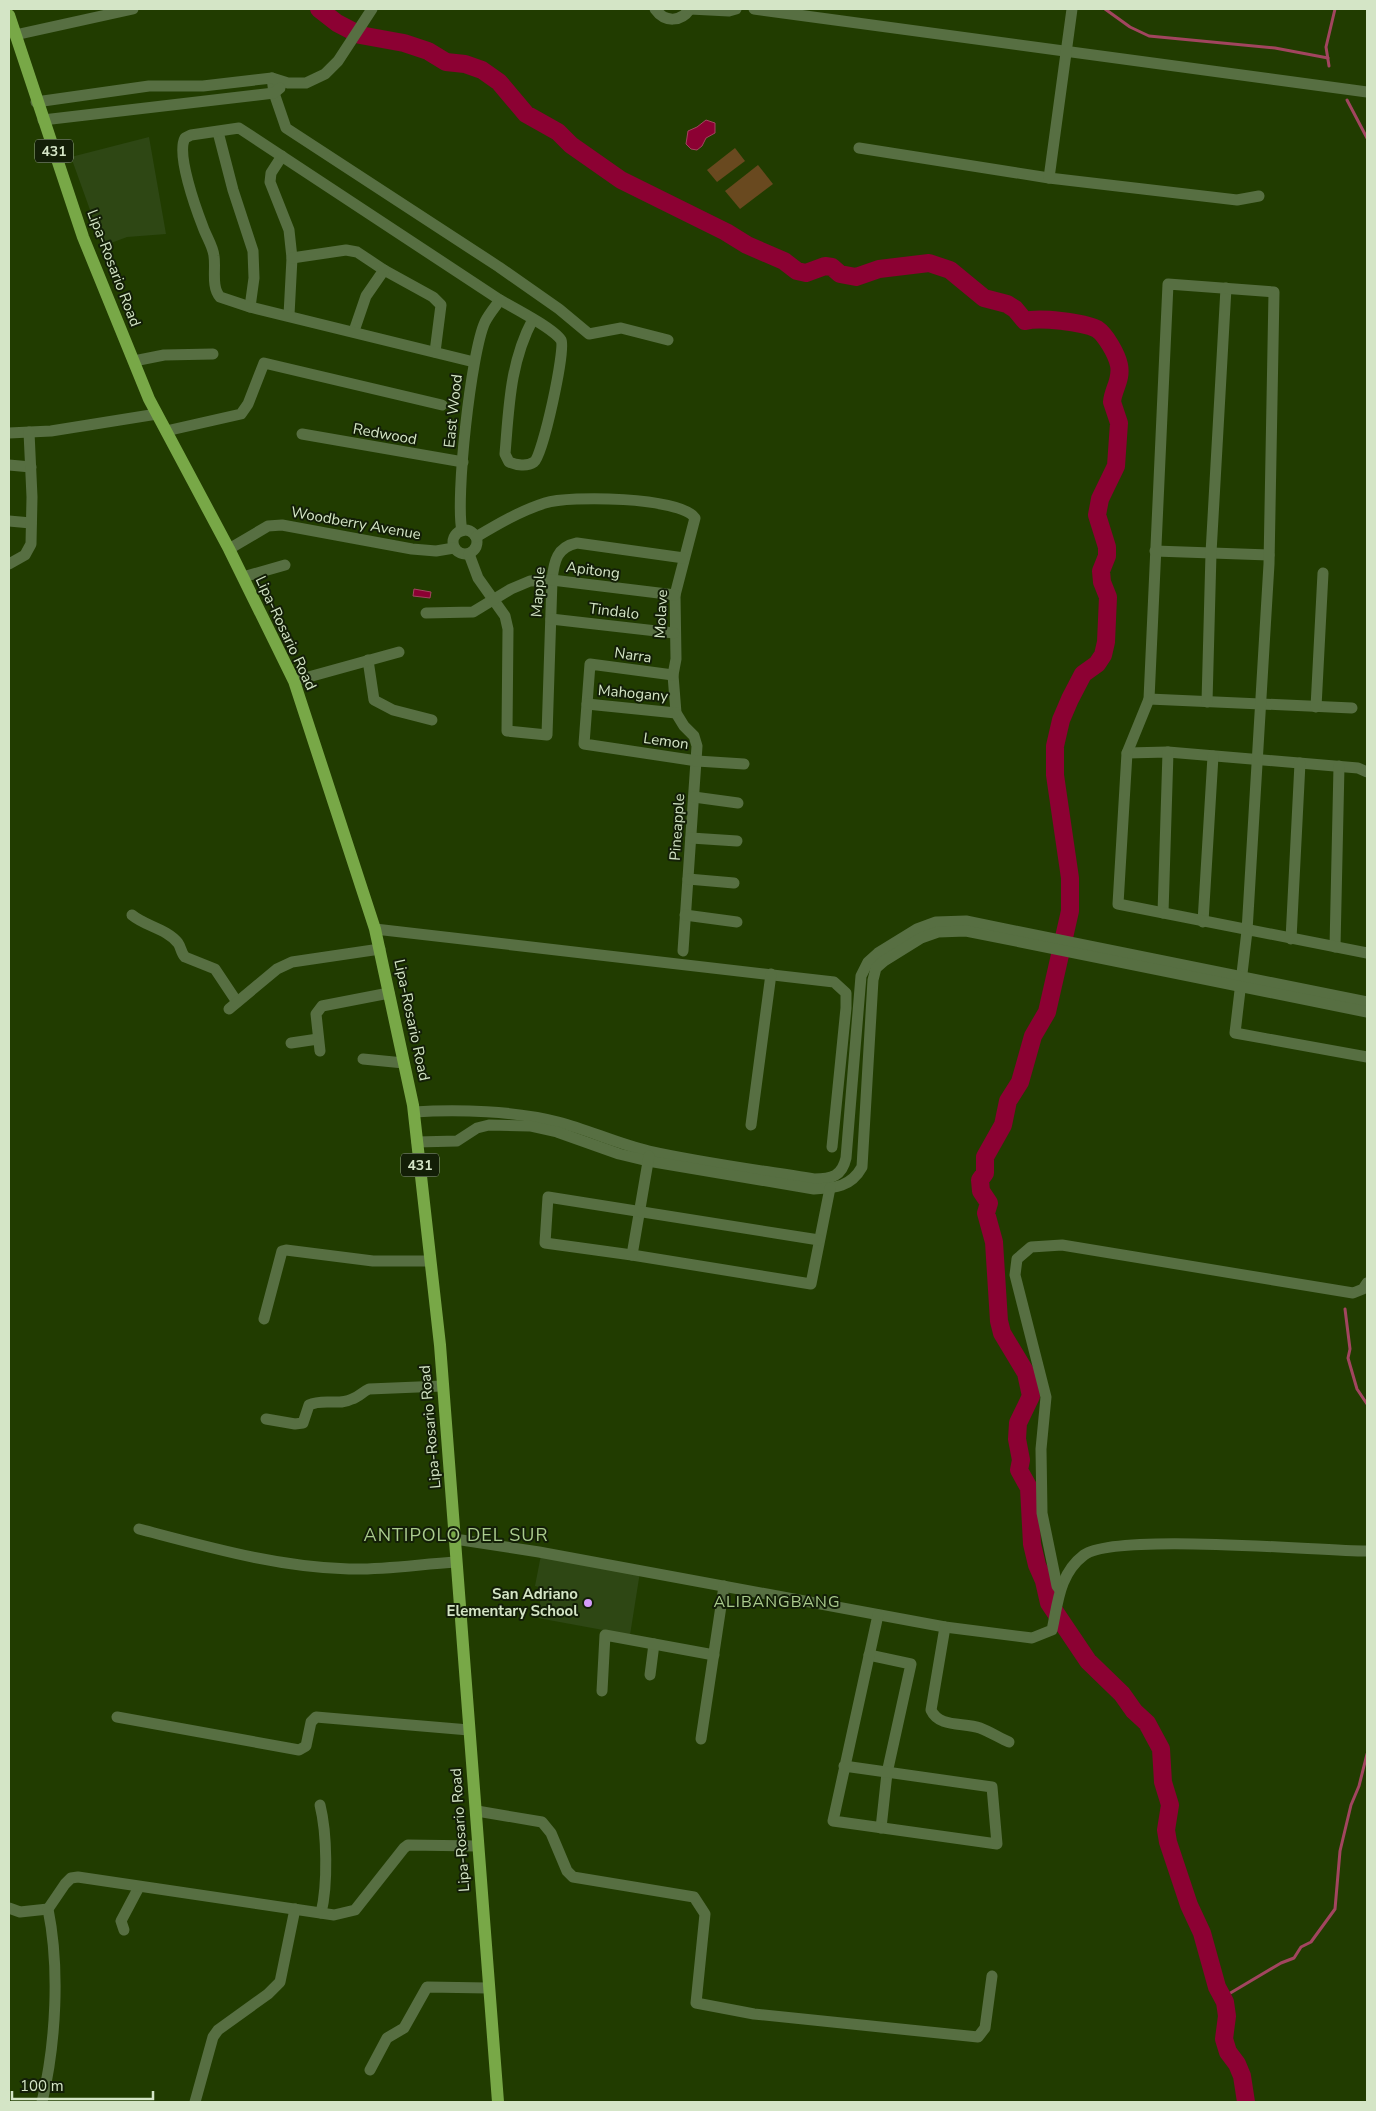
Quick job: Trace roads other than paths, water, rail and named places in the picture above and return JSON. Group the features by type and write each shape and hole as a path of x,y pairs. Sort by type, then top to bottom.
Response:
{"main road":[{"name":"Lipa-Rosario Road","path":"9,15 36,102 83,237 134,361 157,414 243,577 294,681 380,949 414,1112 430,1261 477,1811 477,1846 498,2102"}],"street":[{"path":"15,36 133,9"},
{"path":"36,102 149,86 179,86 272,78 288,83 306,83 325,74 338,61 372,9"},
{"path":"655,9 663,16 674,19 681,18 690,9 729,12 736,9"},
{"path":"754,9 1367,92"},
{"path":"1048,178 1072,9"},
{"path":"272,78 274,93 286,128 499,267 559,309 581,329 589,334 621,328 668,340"},
{"path":"42,120 274,93 288,83"},
{"path":"179,86 181,103"},
{"path":"474,362 289,315 250,307 218,294 214,255 197,212 182,142 188,136 239,128 500,300 533,319 557,336 563,346 540,454 534,462 528,465 509,462 505,454 511,388 517,357 522,340 533,319"},
{"path":"218,132 233,190 253,251 254,278 250,307"},
{"path":"859,148 1048,178 1237,200 1259,196"},
{"path":"282,156 271,173 270,182 289,230 292,258 289,315"},
{"path":"292,258 357,252 439,302 441,309 435,352"},
{"path":"354,331 366,296 384,270"},
{"path":"1367,953 1247,931 1118,904 1127,753 1148,699 1168,284 1274,292 1269,555 1247,931 1243,982 1235,1034 1367,1057"},
{"path":"1206,702 1211,553 1226,288"},
{"name":"East Wood","path":"462,531 460,520 463,462 474,362 485,322 500,300"},
{"path":"134,361 164,355 213,354"},
{"path":"166,431 241,414 248,404 264,362 442,405"},
{"path":"9,433 51,431 157,414"},
{"path":"9,564 30,549 30,432"},
{"name":"Redwood","path":"302,434 463,462"},
{"path":"9,465 31,467"},
{"name":"Molave","path":"476,536 521,512 547,502 579,498 624,500 678,507 691,513 695,518 675,595 674,634 676,659 673,675 676,713"},
{"path":"9,521 31,523"},
{"name":"Woodberry Avenue","path":"228,549 268,526 282,525 412,549 436,551 454,548"},
{"path":"462,531 476,536 476,547 469,554 464,554 454,548 454,537 462,531"},
{"name":"Mapple","path":"494,599 505,616 508,629 507,731 548,735 552,580 553,565 558,552 567,545 577,543 684,558"},
{"path":"1155,551 1269,555"},
{"path":"469,554 478,578 494,599"},
{"path":"243,577 285,565"},
{"path":"1316,707 1323,573"},
{"name":"Apitong","path":"426,613 474,612 494,599 530,581 552,580 675,595"},
{"name":"Tindalo","path":"551,618 674,634"},
{"path":"294,681 399,652"},
{"path":"368,660 374,700 393,710 432,720"},
{"name":"Narra","path":"587,704 590,664 673,675"},
{"path":"1148,699 1352,708"},
{"name":"Mahogany","path":"587,704 676,713"},
{"name":"Lemon","path":"587,704 584,744 697,761 744,764"},
{"name":"Pineapple","path":"676,713 684,726 694,736 697,746 683,951"},
{"path":"1127,753 1168,752 1339,766 1358,768 1367,772"},
{"path":"1163,914 1168,752"},
{"path":"1203,922 1213,756"},
{"path":"1291,939 1300,763"},
{"path":"1335,947 1339,766"},
{"path":"694,798 738,803"},
{"path":"691,838 737,840"},
{"path":"688,879 734,883"},
{"path":"132,915 143,924 167,934 178,943 185,957 215,969 233,1005 278,969 292,962 380,949"},
{"path":"686,915 737,922"},
{"path":"417,1142 457,1141 477,1128 489,1125 530,1126 557,1132 619,1154 649,1156 814,1179 832,1178 843,1170 846,1158 862,976 868,962 878,953 917,929 936,922 966,921 1050,942 1243,982 1367,1012"},
{"path":"375,929 825,980 840,986 846,993 832,1147"},
{"path":"414,1112 447,1110 532,1116 559,1122 622,1144 649,1156 814,1189 848,1184 857,1176 862,1166 872,980 876,968 922,938 938,932 966,931 1050,942"},
{"path":"751,1125 772,974"},
{"path":"1243,982 1367,1002"},
{"path":"320,1051 316,1014 322,1006 389,993"},
{"path":"291,1043 318,1039"},
{"path":"363,1060 404,1063"},
{"path":"475,1112 477,1128"},
{"path":"632,1255 649,1156"},
{"path":"819,1240 548,1196 545,1243 811,1284 830,1188"},
{"path":"1058,1596 1042,1513 1041,1449 1046,1397 1015,1275 1017,1259 1030,1247 1062,1245 1353,1292 1363,1289 1367,1283"},
{"path":"264,1319 282,1251 373,1261 430,1261"},
{"path":"266,1419 295,1424 303,1423 310,1406 316,1402 344,1402 369,1390 442,1386"},
{"path":"139,1529 219,1550 283,1563 350,1569 456,1562"},
{"path":"455,1539 539,1552 945,1627 1032,1638 1052,1630 1058,1596 1069,1572 1084,1555 1095,1550 1166,1543 1366,1551"},
{"path":"701,1739 724,1586"},
{"path":"844,1766 992,1787 997,1844 833,1821 844,1766 878,1615"},
{"path":"945,1627 931,1710 933,1716 940,1721 978,1728 1009,1742"},
{"path":"602,1691 606,1635 714,1656"},
{"path":"650,1675 654,1644"},
{"path":"869,1655 911,1664 887,1773 880,1828"},
{"path":"117,1717 299,1750 306,1746 311,1722 316,1718 469,1730"},
{"path":"320,1805 323,1818 326,1893 321,1913"},
{"path":"477,1811 542,1822 552,1833 567,1871 573,1877 694,1897 705,1914 696,2002 754,2014 978,2037 985,2028 992,1976"},
{"path":"9,1908 20,1912 48,1909 71,1878 78,1877 321,1913 340,1914 355,1910 408,1845 477,1846"},
{"path":"124,1930 121,1921 139,1887"},
{"path":"42,2102 51,2063 54,2009 54,1940 48,1909"},
{"path":"195,2102 213,2037 218,2030 268,1994 280,1982 295,1909"},
{"path":"370,2070 387,2038 404,2028 427,1987 488,1988"}],"waterway":[{"path":"319,9 337,23 360,35 404,43 428,51 446,62 465,64 482,70 499,82 526,114 558,132 571,145 621,180 726,232 747,245 784,261 797,271 806,273 825,266 832,267 840,274 856,277 879,269 929,263 950,270 984,298 1007,304 1015,309 1025,321 1061,321 1082,324 1097,329 1107,340 1116,356 1120,370 1112,402 1119,423 1116,466 1100,499 1097,515 1107,547 1107,556 1101,571 1102,582 1108,597 1106,642 1103,655 1097,664 1083,674 1070,699 1061,720 1055,746 1055,775 1070,878 1070,911 1047,1012 1033,1036 1020,1082 1008,1101 1003,1125 985,1157 985,1173 980,1180 981,1191 989,1203 986,1213 994,1242 999,1321 1002,1333 1026,1373 1031,1396 1018,1423 1017,1439 1021,1460 1019,1470 1029,1488 1032,1544 1037,1565 1044,1581 1049,1603 1088,1661 1122,1694 1134,1711 1147,1723 1161,1749 1163,1782 1170,1805 1166,1830 1168,1842 1189,1905 1202,1933 1217,1987 1225,2002 1227,2016 1224,2039 1228,2052 1237,2064 1242,2076 1246,2102"},
{"path":"1105,9 1130,27 1149,36 1275,48 1328,58"},
{"path":"1329,66 1326,47 1335,9"},
{"path":"1347,100 1367,138"},
{"path":"1345,1309 1350,1349 1348,1358 1357,1389 1367,1404"},
{"path":"1222,1998 1281,1963 1294,1958 1301,1947 1311,1942 1335,1909 1340,1851 1351,1805 1359,1786 1367,1754"}],"place":[{"name":"San Adriano Elementary School","path":"588,1603"}],"district":[{"name":"ANTIPOLO DEL SUR","path":"456,1535"},
{"name":"ALIBANGBANG","path":"777,1602"}]}
